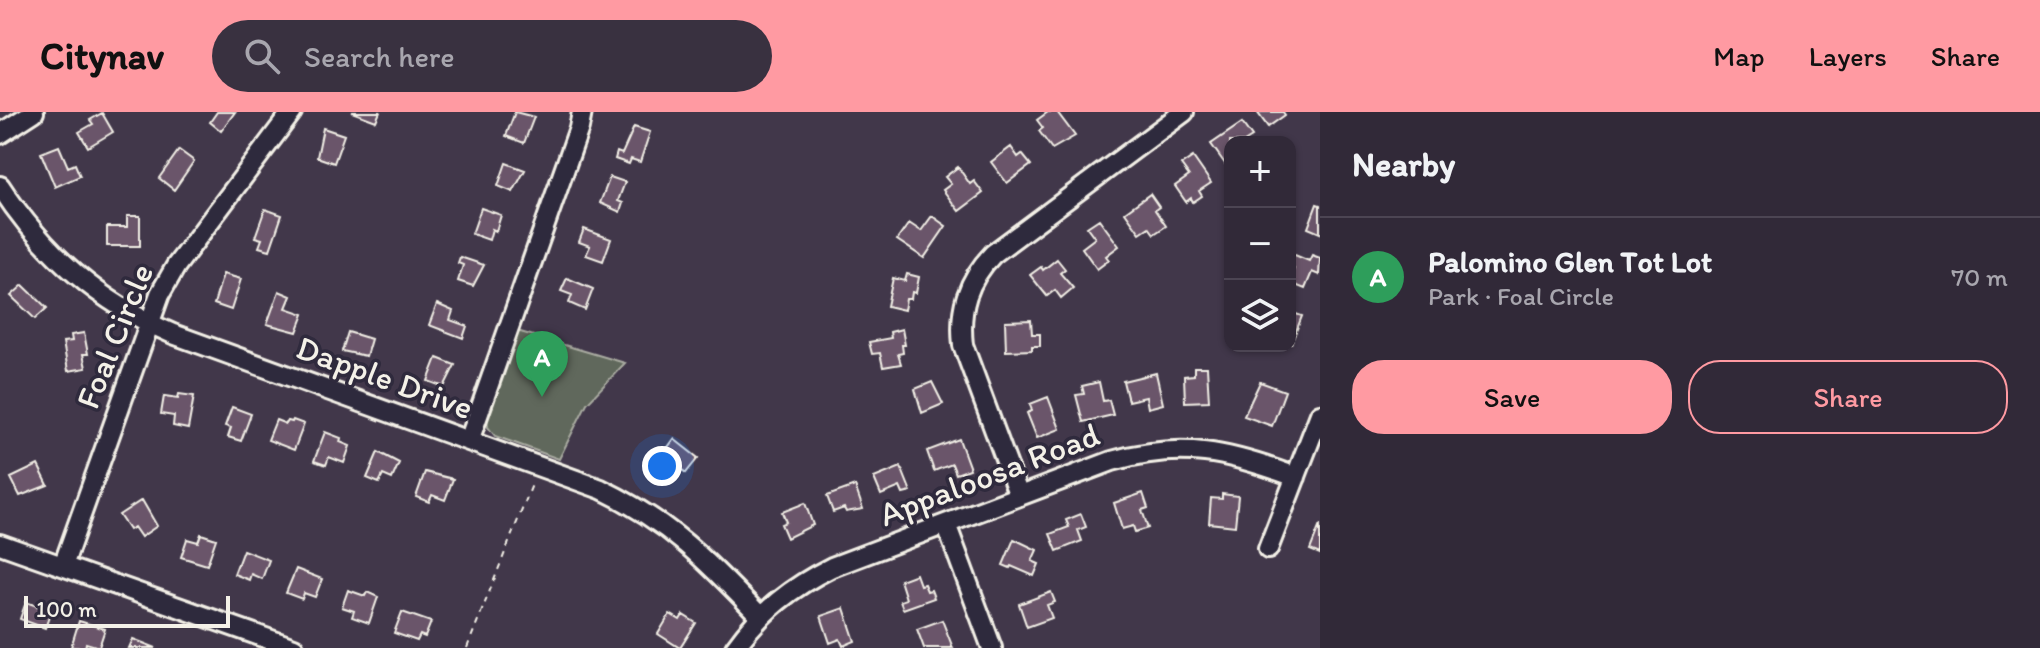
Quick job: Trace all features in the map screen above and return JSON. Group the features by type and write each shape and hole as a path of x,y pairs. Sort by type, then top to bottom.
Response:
{"street":[{"path":"0,134 34,112"},
{"name":"Foal Circle","path":"63,566 160,294 176,266 292,112"},
{"path":"469,441 582,112"},
{"path":"1019,496 963,345 961,325 967,293 993,254 1184,112"},
{"name":"Dapple Drive","path":"0,186 33,232 71,272 112,304 148,324 611,493 661,522 695,549 760,616"},
{"path":"1268,549 1320,414"},
{"name":"Appaloosa Road","path":"735,648 760,616 791,589 832,567 1112,461 1172,449 1203,450 1234,456 1296,477"},
{"path":"946,524 992,648"},
{"path":"0,544 282,646"}],"path":[{"path":"467,648 540,466"}],"green space":[{"path":"517,331 625,363 587,403 559,459 495,436 488,427 486,412"}],"building":[{"path":"217,112 235,112 221,131 210,122"},
{"path":"352,112 380,112 376,121"},
{"path":"515,112 534,117 524,143 506,136"},
{"path":"1048,112 1057,112 1075,136 1052,149 1039,131 1043,128 1037,120"},
{"path":"1257,112 1283,112 1285,115 1268,127"},
{"path":"102,113 113,132 88,147 79,132 93,124 90,120"},
{"path":"1242,123 1251,136 1224,136 1224,162 1211,144"},
{"path":"634,127 650,132 640,162 631,159 629,164 615,159 617,152 622,154"},
{"path":"323,128 344,135 334,163 317,157"},
{"path":"59,146 68,167 75,164 80,176 55,187 41,153"},
{"path":"1011,147 1018,157 1022,154 1031,165 1007,183 991,162"},
{"path":"179,150 194,161 174,190 159,178"},
{"path":"1193,157 1211,183 1199,191 1202,196 1193,202 1191,198 1186,202 1175,186 1189,176 1181,165"},
{"path":"506,163 525,170 513,192 498,186"},
{"path":"958,167 970,184 974,181 983,193 959,211 943,190 951,184 945,177"},
{"path":"610,177 625,182 618,201 623,203 620,212 600,203"},
{"path":"1150,194 1159,207 1155,210 1166,226 1154,234 1149,227 1140,233 1125,212"},
{"path":"1317,204 1320,205 1320,233 1308,228"},
{"path":"481,208 501,215 496,231 492,229 489,240 472,234"},
{"path":"265,209 282,215 270,250 259,247 262,239 255,237"},
{"path":"127,216 140,216 140,246 107,246 107,227 127,227"},
{"path":"932,216 946,226 924,258 897,240 909,223 921,231"},
{"path":"1099,219 1119,246 1106,256 1109,260 1097,269 1082,248 1095,238 1087,227"},
{"path":"584,229 611,239 603,261 586,255 590,246 579,242"},
{"path":"1312,255 1320,258 1319,275 1312,272 1305,289 1296,285 1296,256 1309,261"},
{"path":"460,257 484,265 473,286 458,281 463,265 458,263"},
{"path":"1057,259 1065,269 1060,273 1073,288 1061,298 1055,290 1047,296 1030,275"},
{"path":"223,274 241,279 231,310 214,304"},
{"path":"907,274 919,277 916,293 912,292 911,299 906,299 904,310 887,306 893,278 905,281"},
{"path":"567,278 593,289 585,310 569,303 572,295 561,291"},
{"path":"23,285 47,308 35,319 11,296"},
{"path":"279,291 291,296 286,308 304,314 297,332 267,324"},
{"path":"437,304 453,311 450,320 467,326 463,338 429,325"},
{"path":"1296,314 1302,316 1296,331"},
{"path":"1031,320 1032,334 1040,334 1040,346 1032,346 1032,350 1006,351 1005,321"},
{"path":"902,329 905,345 902,345 903,353 898,354 901,364 883,367 880,353 872,354 869,342 891,338 890,332"},
{"path":"348,332 371,339 366,356 342,351"},
{"path":"84,333 88,354 83,354 86,368 68,371 63,342 72,341 71,335"},
{"path":"437,358 455,365 444,387 428,381"},
{"path":"1194,367 1207,367 1209,401 1185,402 1184,376 1194,375"},
{"path":"1156,373 1163,404 1148,408 1146,397 1128,401 1123,381"},
{"path":"932,382 943,404 922,413 915,389"},
{"path":"1099,382 1103,401 1109,400 1113,415 1083,422 1076,395 1084,394 1082,386"},
{"path":"1260,382 1285,391 1272,426 1244,416"},
{"path":"179,394 194,396 188,429 173,426 174,416 161,414 164,396 178,398"},
{"path":"1048,397 1060,429 1037,438 1027,413 1032,411 1030,404"},
{"path":"232,407 251,414 241,441 228,437 231,428 225,426"},
{"path":"276,420 286,424 293,420 304,424 294,450 268,440"},
{"path":"325,432 341,438 340,442 350,446 344,463 329,457 326,465 314,461"},
{"path":"674,439 698,458 686,473 663,454"},
{"path":"959,439 970,469 956,474 952,464 934,471 927,451"},
{"path":"378,452 399,463 392,479 383,475 379,483 367,478"},
{"path":"38,465 48,485 20,496 11,478"},
{"path":"901,467 911,492 903,494 900,487 881,495 874,478"},
{"path":"425,472 453,479 445,500 432,495 429,502 416,497"},
{"path":"855,486 863,509 846,512 844,508 833,512 827,496"},
{"path":"1143,493 1148,508 1142,510 1148,528 1135,532 1133,526 1122,529 1114,503"},
{"path":"1222,494 1238,496 1235,526 1209,523 1211,498 1222,499"},
{"path":"142,500 157,526 141,537 134,527 129,530 119,515"},
{"path":"805,503 813,525 787,538 781,524 786,522 782,512"},
{"path":"1081,514 1086,527 1078,530 1082,541 1057,551 1050,534 1069,527 1066,520"},
{"path":"1320,525 1320,554 1310,550"},
{"path":"201,534 216,539 207,565 181,557 187,539 198,542"},
{"path":"1014,539 1037,550 1032,561 1039,564 1034,576 1003,565"},
{"path":"243,550 269,560 262,579 251,574 249,580 234,574"},
{"path":"296,569 322,579 315,597 304,593 302,599 286,593"},
{"path":"916,574 920,585 924,584 927,591 931,590 934,598 903,609 900,601 906,599 900,580"},
{"path":"348,590 378,597 369,623 352,617 354,611 342,607"},
{"path":"1051,592 1055,602 1047,605 1052,618 1027,627 1019,604"},
{"path":"26,602 51,611 45,628 20,619"},
{"path":"844,608 855,641 843,646 840,639 830,643 821,616"},
{"path":"402,612 431,622 425,637 420,635 417,641 394,633"},
{"path":"670,614 680,620 683,615 696,623 680,648 658,634"},
{"path":"942,620 953,648 924,648 917,629"},
{"path":"79,621 105,629 99,647 86,643 85,648 71,647"},
{"path":"133,639 156,648 129,648"}],"place":[{"name":"Palomino Glen Tot Lot","path":"542,397"}]}
